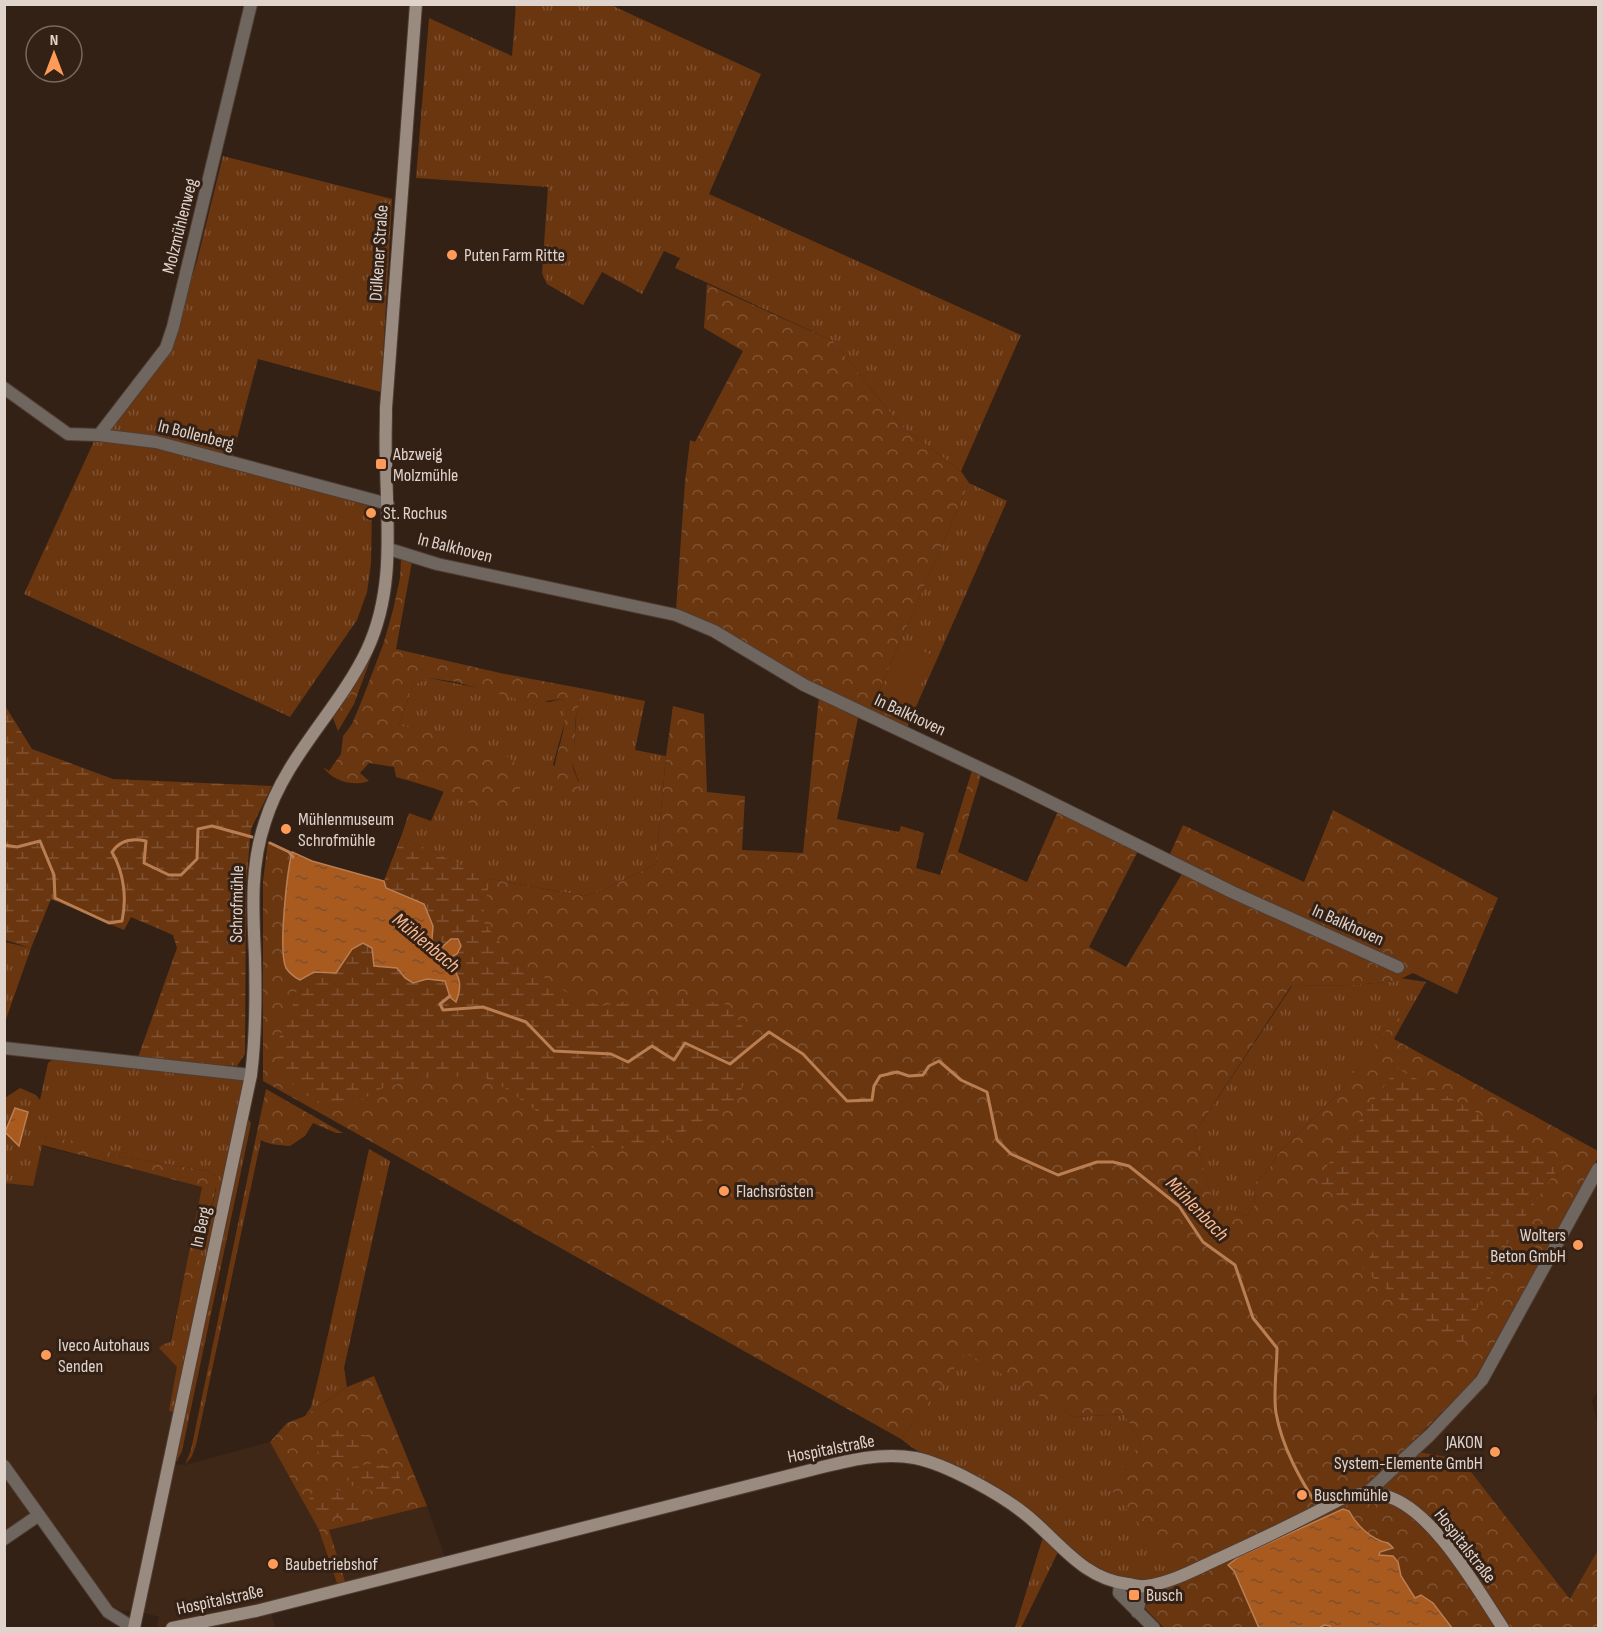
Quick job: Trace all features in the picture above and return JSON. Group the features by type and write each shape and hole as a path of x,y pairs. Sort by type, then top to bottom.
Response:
{"main road":[{"name":"Dülkener Straße","path":"389,549 386,408 416,4"},
{"name":"Schrofmühle","path":"250,1075 255,1000 253,886 255,858 264,822 279,787 296,758 350,680 370,640 384,597 389,549"},
{"name":"In Berg","path":"134,1628 250,1075"},
{"name":"Hospitalstraße","path":"172,1629 273,1607 803,1472 880,1457 917,1458 947,1470 1001,1498 1025,1514 1082,1566 1100,1577 1120,1583 1144,1586 1192,1571 1341,1499 1366,1494 1387,1496 1408,1506 1422,1518 1455,1556 1503,1629"},
{"path":"134,1628 140,1629"}],"street":[{"name":"Molzmühlenweg","path":"99,435 166,348 251,4"},
{"name":"In Bollenberg","path":"4,388 68,434 99,435 156,442 388,504"},
{"name":"In Balkhoven","path":"389,549 437,564 676,615 714,631 804,685 1018,786 1232,892 1398,967"},
{"path":"4,1048 250,1075"},
{"path":"1366,1494 1430,1435 1482,1380 1599,1169"},
{"path":"4,1466 108,1612 134,1628"},
{"path":"4,1539 39,1515"},
{"path":"1120,1583 1119,1593 1154,1629"},
{"path":"1137,1612 1144,1586"}],"shaded area":[{"path":"20,1088 36,1095 42,1146 203,1187 167,1356 183,1374 163,1463 185,1465 270,1442 319,1530 329,1530 427,1506 445,1557 346,1585 268,1602 275,1628 156,1628 159,1617 138,1611 122,1611 112,1606 41,1511 5,1536 4,1098"},
{"path":"1598,1178 1598,1390 1592,1401 1598,1425 1598,1550 1571,1600 1461,1459 1418,1452 1483,1385"}],"green space":[{"path":"516,5 611,5 761,74 709,194 1021,335 961,471 900,425 833,341 675,268 680,258 664,251 642,294 602,272 583,305 547,284 542,273 548,187 416,178 429,18 512,56"},
{"path":"223,156 392,199 381,392 258,359 232,458 112,432 110,426 168,350 197,261"},
{"path":"707,284 833,341 900,425 961,471 969,483 870,711 808,683 676,610 690,440 695,442 743,351 704,328"},
{"path":"95,439 155,446 372,507 371,564 367,592 357,620 290,717 24,594"},
{"path":"969,483 1007,501 907,727 870,711"},
{"path":"401,559 412,562 396,649 500,673 585,689 578,705 576,719 572,762 578,786 574,794 558,782 554,768 564,727 565,702 561,699 531,703 456,682 429,678 413,685 399,725 479,745 514,762 519,775 520,789 512,816 496,818 460,798 396,777 394,767 369,763 360,773 369,781 350,783 332,776 323,767 329,771 341,754 343,736 352,724 383,645 400,578"},
{"path":"905,643 934,656 910,709 881,696"},
{"path":"371,651 372,655 354,704 338,731 333,718 366,664"},
{"path":"429,678 549,702 561,699 565,702 565,721 553,765 579,782 571,761 577,704 585,689 645,701 635,750 666,756 656,864 603,890 584,896 490,879 401,837 409,813 431,821 444,791 496,817 399,725 413,685"},
{"path":"819,696 859,713 837,819 899,832 901,826 924,833 916,868 940,875 973,767 982,772 958,852 1027,882 1059,809 1139,849 1089,947 1126,967 1183,872 1166,863 1183,825 1304,882 1333,810 1498,898 1457,994 1413,973 1396,981 1354,985 1291,986 1194,1134 1213,1204 1247,1216 1254,1206 1255,1183 1266,1173 1282,1149 1334,1098 1396,1018 1405,1019 1394,1039 1598,1151 1598,1158 1475,1378 1407,1448 1461,1459 1570,1599 1598,1550 1598,1628 1164,1628 1144,1607 1150,1602 1151,1590 1179,1573 1107,1485 1141,1443 1124,1414 1075,1417 966,1353 901,1439 263,1081 263,881 268,841 292,852 288,870 405,978 384,881 401,837 490,879 584,896 603,890 656,864 673,706 704,714 707,792 745,796 742,850 803,853"},
{"path":"4,704 32,749 113,779 272,786 251,829 246,884 245,1054 237,1066 137,1060 177,948 173,935 131,917 124,930 51,899 31,948 5,940"},
{"path":"401,837 490,879 482,920 510,955 574,997 602,1006 644,998 686,998 729,1005 744,1029 749,1048 749,1073 737,1099 684,1132 649,1148 605,1149 576,1146 555,1134 535,1110 508,1090 486,1078 449,1076 420,1078 380,1089 358,1102 331,1106 310,1098 284,1077 278,1060 279,1038 291,1011 300,980 314,972 336,973 352,949 363,942 372,948 374,966 397,968 405,978 413,983 427,979 445,981 447,991 458,973 450,964 451,956 447,941 442,947 435,946 432,939 432,926 401,894 386,888 384,881"},
{"path":"5,942 31,948 5,1022"},
{"path":"1400,978 1426,982 1405,1019 1396,1019 1334,1098 1282,1149 1266,1173 1255,1183 1254,1206 1247,1216 1213,1205 1194,1134 1292,986 1354,985 1396,981"},
{"path":"56,1057 239,1077 244,1080 175,1412 169,1411 177,1367 159,1348 171,1342 209,1219 216,1189 216,1176 209,1171 110,1155 44,1137 33,1186 5,1183 5,1098 20,1088 36,1095 40,1100 48,1063"},
{"path":"1397,1068 1563,1161 1502,1251 1460,1349 1362,1269 1381,1239 1317,1180"},
{"path":"266,1089 343,1133 336,1133 313,1123 305,1136 290,1146 260,1140 256,1137"},
{"path":"248,1119 251,1123 182,1451 177,1461 174,1461"},
{"path":"43,1137 106,1145 111,1155 209,1171 216,1176 216,1187 187,1317 180,1334 171,1342 202,1187 42,1145"},
{"path":"256,1137 261,1140 196,1445 185,1465 191,1450"},
{"path":"369,1149 390,1161 344,1368 347,1387 305,1416 311,1407 319,1375"},
{"path":"966,1352 1075,1417 1124,1414 1141,1443 1180,1573 1137,1580 1112,1576 1090,1564 1042,1522 1016,1503 932,1460 901,1439"},
{"path":"374,1376 427,1506 329,1530 346,1585 338,1586 319,1530 270,1442 287,1423 305,1416 347,1387"},
{"path":"342,1430 365,1435 369,1449 357,1457 332,1457 318,1452 315,1442 319,1433"},
{"path":"374,1463 398,1468 401,1482 389,1489 377,1491 350,1485 348,1475 352,1467"},
{"path":"335,1489 358,1494 362,1507 350,1516 325,1516 311,1511 308,1501 312,1493"},
{"path":"1043,1537 1058,1552 1021,1628 1015,1628"}],"water":[{"path":"292,852 312,861 384,881 386,888 424,904 433,926 432,939 435,946 442,947 451,939 458,939 461,946 457,954 451,957 450,964 459,982 456,1002 450,997 445,981 427,979 413,983 405,978 397,968 374,966 372,948 363,943 352,949 336,973 314,972 300,980 291,974 286,968 284,959 283,929"},
{"path":"15,1108 28,1112 19,1146 5,1132"},
{"path":"1343,1509 1349,1511 1366,1532 1393,1548 1380,1552 1379,1555 1393,1556 1398,1562 1401,1576 1415,1598 1421,1595 1433,1603 1452,1628 1331,1628 1324,1625 1319,1628 1259,1628 1234,1571 1228,1565 1240,1556"}],"waterway":[{"name":"Mühlenbach","path":"4,845 17,847 40,841 54,875 55,898 109,923 122,921 124,895 122,877 112,852 123,842 146,841 144,863 169,875 181,875 197,859 198,829 212,826 252,837"},
{"name":"Mühlenbach","path":"270,843 289,852 293,857"},
{"name":"Mühlenbach","path":"450,996 440,1004 443,1010 483,1007 526,1022 554,1051 611,1054 628,1062 652,1046 674,1060 685,1043 730,1064 769,1032 803,1054 847,1101 872,1100 874,1086 880,1076 897,1072 909,1076 923,1075 929,1066 939,1061 961,1080 987,1092 997,1140 1011,1154 1058,1175 1097,1162 1113,1162 1129,1166 1179,1206 1203,1242 1235,1265 1253,1318 1277,1348 1275,1398 1279,1426 1292,1462 1318,1507"}],"place":[{"name":"Puten Farm Ritte","path":"452,255"},
{"name":"Abzweig Molzmühle","path":"381,464"},
{"name":"St. Rochus","path":"371,513"},
{"name":"Mühlenmuseum Schrofmühle","path":"286,829"},
{"name":"Flachsrösten","path":"724,1191"},
{"name":"Wolters Beton GmbH","path":"1578,1245"},
{"name":"Iveco Autohaus Senden","path":"46,1355"},
{"name":"JAKON System-Elemente GmbH","path":"1495,1452"},
{"name":"Buschmühle","path":"1302,1495"},
{"name":"Baubetriebshof","path":"273,1564"},
{"name":"Busch","path":"1134,1595"}]}
